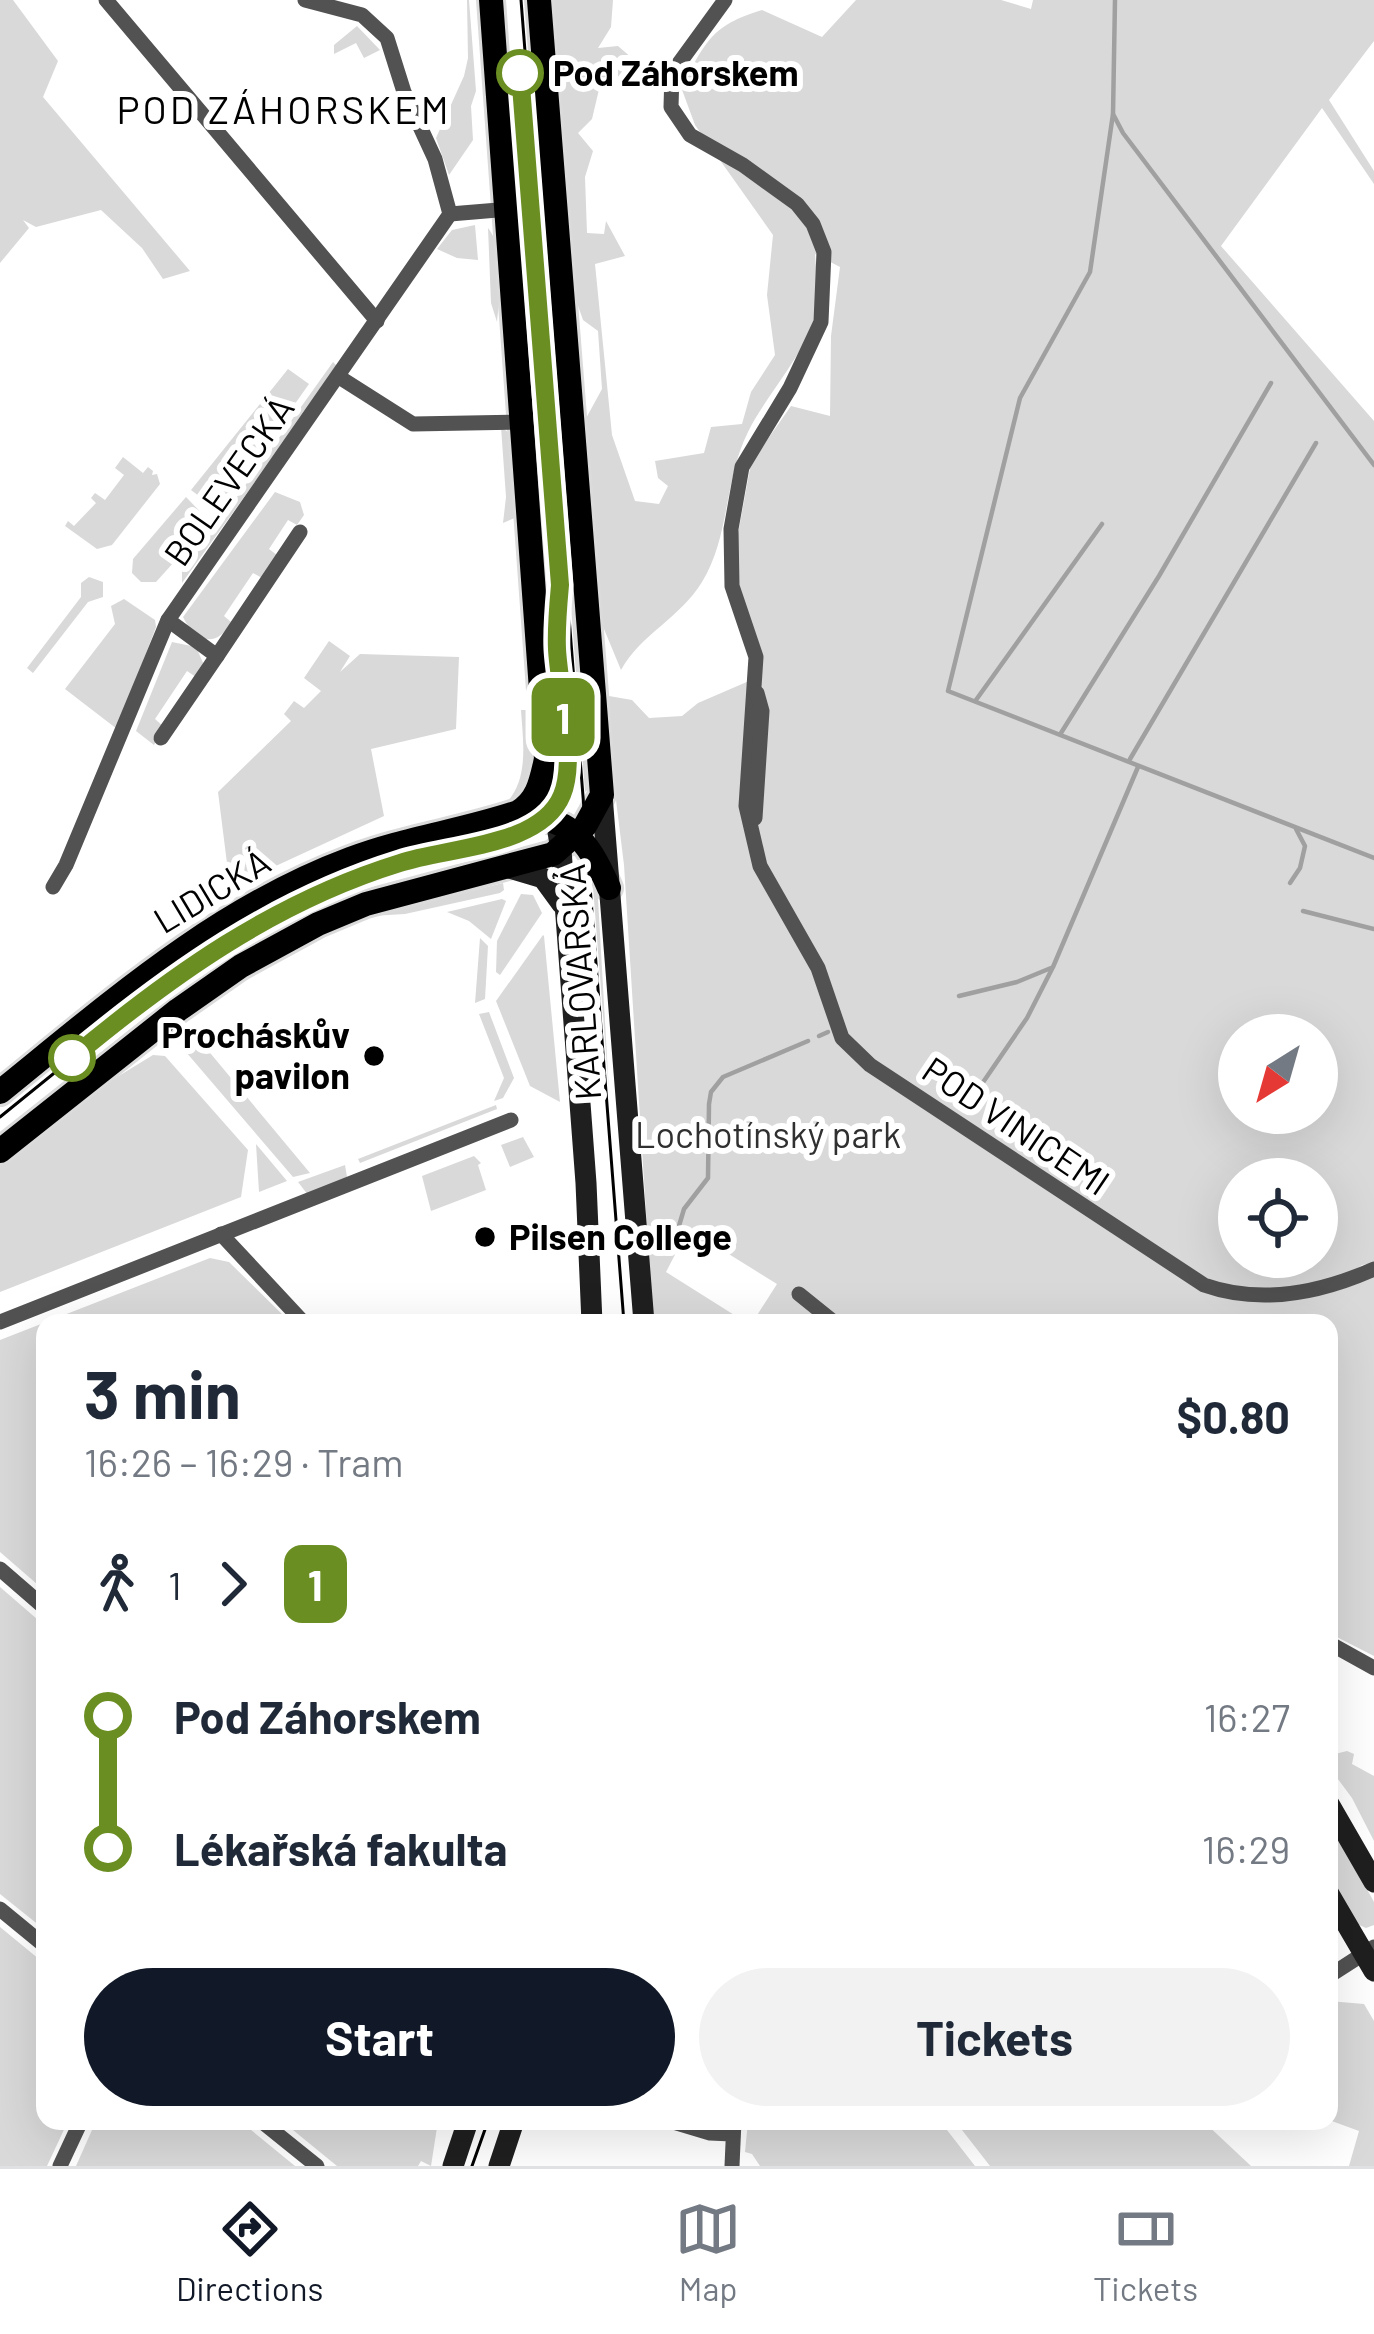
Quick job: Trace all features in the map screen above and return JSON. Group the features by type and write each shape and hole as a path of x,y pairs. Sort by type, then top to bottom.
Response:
{"main road":[{"path":"491,0 546,759 554,812 569,842 592,852 609,887"},
{"name":"KARLOVARSKÁ","path":"539,0 643,1314"},
{"path":"495,818 518,812 531,802 546,759"},
{"path":"0,1151 209,987 270,949 366,904 506,867 569,842 602,795"},
{"path":"495,818 554,812"},
{"name":"LIDICKÁ","path":"0,1092 164,961 254,903 350,859 495,818"},
{"name":"KARLOVARSKÁ","path":"569,842 566,920 591,1314"},
{"path":"506,867 550,884 566,920"},
{"path":"1338,1820 1374,1882"},
{"path":"1338,1908 1371,1957"},
{"path":"453,2166 465,2130"},
{"path":"499,2166 511,2130"}],"street":[{"path":"106,0 377,321"},
{"path":"305,0 364,8 391,46 404,92 435,159 450,214 556,206"},
{"name":"POD VINICEMI","path":"725,0 672,73 671,107 690,135 797,203 813,224 824,252 821,322 790,388 742,466 731,529 732,586 752,640 756,690 745,785 760,866 818,968 842,1038 870,1065 1204,1285 1227,1293 1283,1295 1346,1282 1374,1269"},
{"name":"BOLEVECKÁ","path":"53,887 168,620 450,214"},
{"name":"BOLEVECKÁ","path":"339,376 412,424 524,422"},
{"path":"161,738 300,532"},
{"name":"BOLEVECKÁ","path":"168,620 217,656"},
{"path":"0,1322 511,1120"},
{"path":"221,1234 296,1314"},
{"path":"799,1294 824,1314"},
{"path":"0,1569 36,1600"},
{"path":"1338,1647 1374,1668"},
{"path":"0,1910 36,1939"},
{"path":"1338,1972 1371,1957"},
{"path":"60,2166 77,2130"},
{"path":"273,2130 317,2166"},
{"path":"732,2166 733,2130"}],"green space":[{"path":"0,0 13,0 58,61 43,97 190,271 163,279 142,248 101,210 36,227 23,220 29,228 0,263"},
{"path":"467,0 476,91 471,106 473,140 449,175 436,138 464,76"},
{"name":"Lochotínský park","path":"552,0 613,0 611,27 598,48 618,46 647,71 637,89 601,81 592,119 578,133 593,151 585,177 587,233 604,234 606,221 625,256 595,264 612,435 635,501 659,504 668,486 658,478 655,461 704,453 711,427 742,424 751,392 775,355 767,295 773,235 695,125 681,87 720,29 762,10 822,37 856,0 1001,0 1031,9 1033,0 1374,0 1374,41 1329,100 1374,171 1374,184 1322,108 1221,246 1374,421 1374,1263 1350,1274 1374,1269 1374,1656 1338,1638 1338,1314 758,1314 777,1284 711,1243 680,1245 666,1272 733,1314 652,1314 609,696 632,700 649,718 682,716 698,703 756,678 738,584 738,534 751,463 791,406 830,416 831,336 840,267 815,254 818,297 812,325 740,450 718,546 702,582 621,670 599,617 584,422 602,389 598,331 583,320 576,300"},
{"path":"357,26 380,50 364,58 356,43 334,54 334,45"},
{"path":"542,222 547,226 591,786 585,792"},
{"path":"528,223 558,589 556,612 551,613 522,234"},
{"path":"475,225 478,260 437,249 452,230"},
{"path":"488,228 500,261 497,322 491,303"},
{"path":"333,362 338,367 182,583 182,562 219,522"},
{"path":"288,369 309,384 219,511 191,490"},
{"path":"501,427 512,435 517,517 503,523 506,497"},
{"path":"123,457 143,473 148,467 160,484 112,545 97,549 65,526 68,521 74,526 96,503 91,498 95,493 105,500 124,475 115,468"},
{"path":"275,492 300,502 304,515 297,525 288,520 269,549 277,555 262,578 253,573 224,616 231,622 225,631 213,639 200,637 183,617"},
{"path":"186,497 210,522 156,582 141,582 132,573 133,559"},
{"path":"89,577 103,582 103,597 88,602 33,673 27,668 81,597 81,583"},
{"path":"124,599 155,620 156,627 117,729 65,689 115,624 111,606"},
{"path":"329,641 350,656 340,672 360,654 459,657 456,729 371,749 384,816 230,887 218,792 291,721 284,714 294,701 304,708 321,691 304,678"},
{"path":"172,642 196,647 204,665 196,677 187,671 155,719 164,727 154,745 136,731"},
{"path":"521,710 526,710 531,766 524,791 503,806 521,774"},
{"path":"592,874 597,881 609,1092"},
{"path":"503,883 500,893 405,914 371,916"},
{"path":"521,894 533,895 542,913 500,975 496,972 497,941"},
{"path":"506,901 491,939 469,921 447,912"},
{"path":"543,935 560,1102 530,1086 496,1001"},
{"path":"480,938 488,946 485,999 475,1003"},
{"path":"489,1012 514,1078 503,1098 494,1101 504,1078 479,1014"},
{"path":"188,1026 310,1173 293,1177 174,1038"},
{"path":"153,1055 165,1056 248,1150 241,1197 0,1292 0,1162 89,1089"},
{"path":"496,1105 497,1109 360,1163 358,1159"},
{"path":"523,1137 534,1157 510,1167 501,1145"},
{"path":"256,1144 287,1181 259,1192"},
{"path":"474,1156 481,1163 486,1190 431,1211 422,1176"},
{"path":"345,1165 347,1177 308,1195 298,1182"},
{"path":"210,1258 229,1262 282,1314 67,1314"},
{"path":"36,1326 36,1583 0,1552 0,1340"},
{"path":"0,1587 36,1618 36,1923 0,1894"},
{"path":"1338,1753 1354,1754 1352,1764 1374,1776 1374,1841 1338,1779"},
{"path":"1338,1836 1374,1902 1374,1925 1357,1924 1338,1892"},
{"path":"0,1927 36,1957 36,2130 64,2130 47,2166 0,2166"},
{"path":"1338,2002 1364,2004 1374,2021 1374,2166 1349,2166 1359,2131 1338,2123"},
{"path":"92,2130 251,2130 295,2166 76,2166"},
{"path":"293,2130 437,2130 431,2166 421,2161 418,2166 337,2166"},
{"path":"747,2130 947,2130 975,2166 760,2166 745,2152"},
{"path":"962,2130 1213,2130 1251,2166 990,2166"}],"waterway":[{"path":"1115,0 1113,114 1123,133 1374,465"},
{"path":"1113,114 1090,272 1020,398 948,691 1374,858"},
{"path":"1061,733 1271,383"},
{"path":"1130,759 1316,443"},
{"path":"976,700 1102,524"},
{"path":"975,1094 1027,1018 1053,967 1138,767"},
{"path":"1290,883 1300,868 1305,846 1296,829"},
{"path":"1303,911 1374,929"},
{"path":"959,996 1051,968"},
{"path":"819,1036 828,1032"},
{"path":"676,1236 684,1209 708,1178 711,1092 723,1077 808,1041"}],"tram line":[{"path":"521,0 623,1314"},
{"name":"1","path":"72,1058 169,980 286,907 404,861 524,833 546,819 561,797 566,758 557,648 560,585 520,73"},
{"path":"0,1117 169,980 286,907 404,861 537,827 561,797 566,753"},
{"path":"472,2166 485,2130"}],"place":[{"name":"Pod Záhorskem","path":"520,73"},
{"name":"Procháskův pavilon","path":"374,1056"},
{"name":"Pilsen College","path":"485,1237"}],"district":[{"name":"POD ZÁHORSKEM","path":"284,110"}]}
